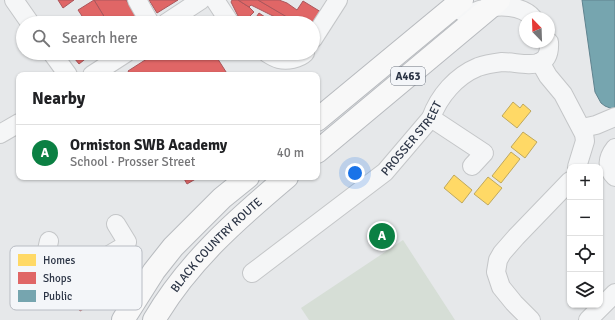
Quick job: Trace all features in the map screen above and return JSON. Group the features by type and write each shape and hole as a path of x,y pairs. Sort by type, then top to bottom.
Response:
{"highway":[{"name":"A463","path":"320,149 489,2"},
{"name":"A463","path":"320,118 418,37 460,6"},
{"path":"142,290 154,271 173,247 222,198 244,180"},
{"name":"BLACK COUNTRY ROUTE","path":"154,320 182,277 201,256 240,217 283,180"},
{"path":"123,320 129,310"}],"street":[{"path":"14,0 25,16"},
{"path":"137,0 146,16"},
{"path":"177,16 201,0"},
{"path":"215,0 225,16"},
{"path":"320,28 338,0"},
{"path":"532,0 539,12"},
{"path":"460,6 468,14 489,2 524,10 526,12"},
{"path":"548,48 548,54 540,62 548,76 563,94 582,128 585,141 578,164"},
{"path":"57,60 66,72"},
{"path":"97,72 115,60"},
{"name":"PROSSER STREET","path":"252,273 385,172 431,118 439,101 453,84 463,76 478,67 489,64 503,62 534,65 540,62"},
{"path":"582,128 596,125 615,117"},
{"path":"431,118 484,153 472,166"},
{"path":"615,148 609,158 608,165 610,171 615,177"},
{"path":"531,320 501,287 496,272 498,260 516,237 567,184"},
{"path":"116,224 127,242 124,246"},
{"path":"48,246 49,241"},
{"path":"588,320 615,293"}],"shaded area":[{"path":"403,240 455,320 309,320 301,308"}],"building: Homes":[{"path":"513,102 520,108 523,104 531,111 517,128 502,116"},
{"path":"523,132 537,142 525,158 511,147"},
{"path":"511,152 520,159 501,183 492,176"},
{"path":"454,175 472,190 462,203 444,188"},
{"path":"488,177 502,188 488,205 474,194"}],"building: Shops":[{"path":"58,0 74,0 63,8"},
{"path":"94,0 126,0 136,16 104,16"},
{"path":"94,0 104,16 82,16 78,10"},
{"path":"149,0 178,0 157,13"},
{"path":"232,0 238,0 254,12 250,16 238,16 231,2"},
{"path":"238,0 258,0 286,16 273,16 251,5 249,7"},
{"path":"258,0 279,0 287,3 297,10 303,1 321,12 318,16 285,16"},
{"path":"76,60 84,60 79,64"},
{"path":"145,60 218,60 226,72 128,72"},
{"path":"185,180 194,180 187,184"}],"building: Public":[{"path":"582,0 615,0 615,110 601,103 595,92"}],"place":[{"name":"Ormiston SWB Academy","path":"382,236"}]}
